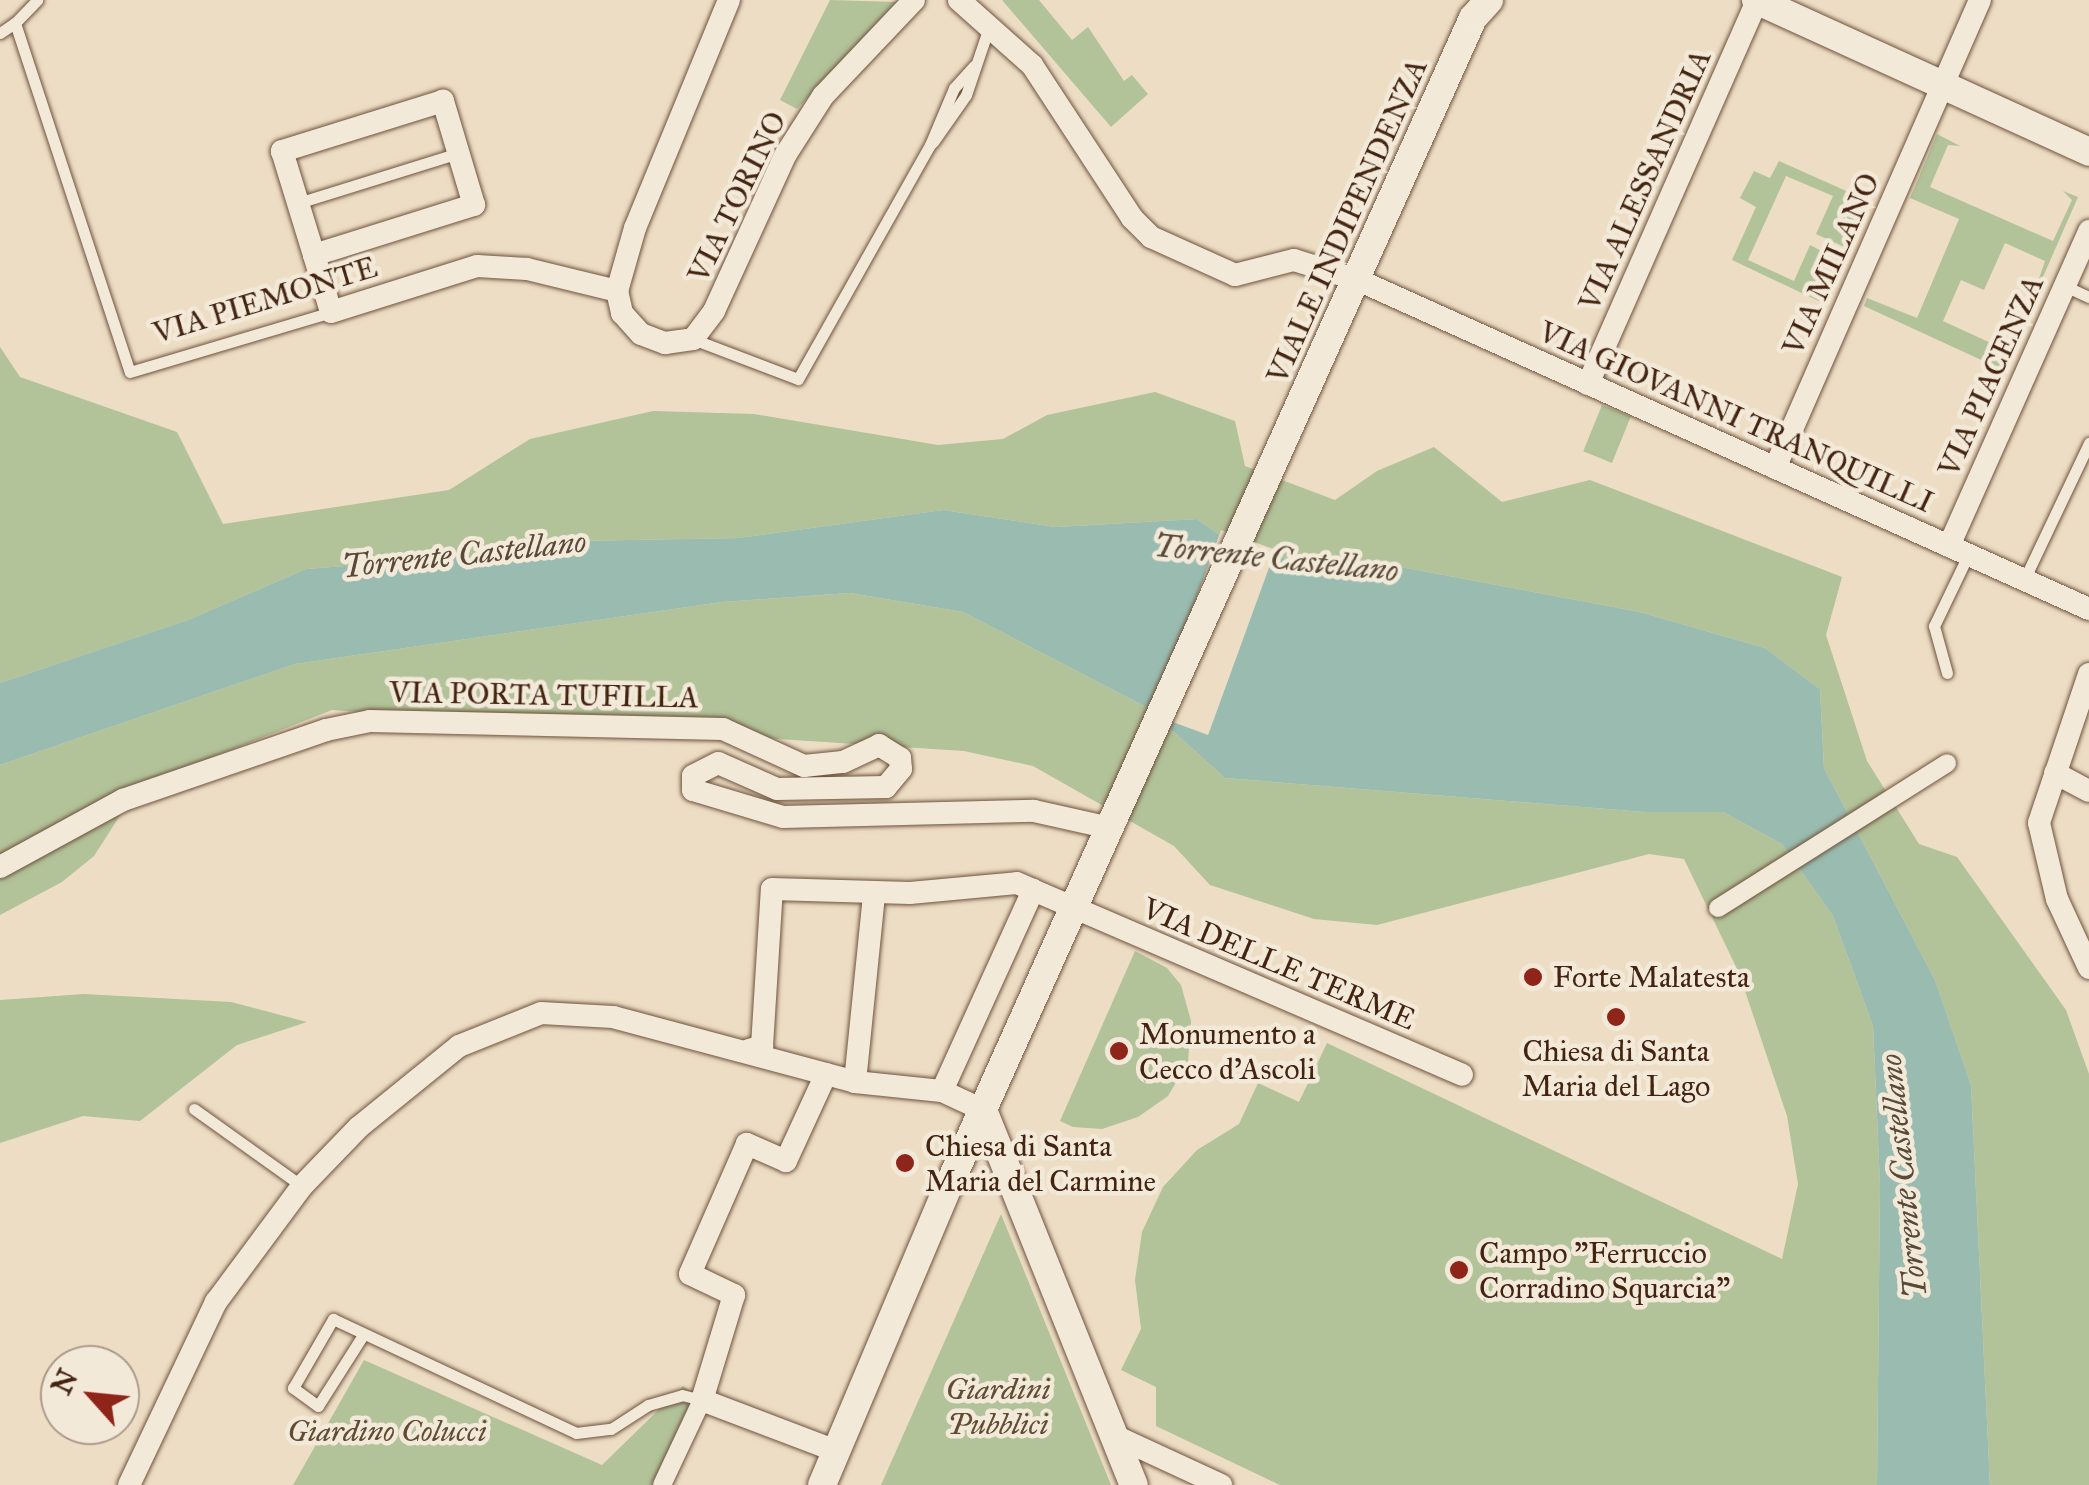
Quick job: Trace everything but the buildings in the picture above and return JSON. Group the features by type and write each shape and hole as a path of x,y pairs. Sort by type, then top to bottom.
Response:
{"street":[{"path":"693,339 665,343 641,334 622,313 617,291 636,228 729,0"},
{"name":"VIA TORINO","path":"693,339 714,311 786,154 823,96 914,0"},
{"name":"VIA GIOVANNI TRANQUILLI","path":"959,0 1032,65 1132,218 1151,237 1235,275 1294,260 1358,280 2089,609"},
{"path":"1756,0 2089,152"},
{"name":"VIA ALESSANDRIA","path":"1588,384 1756,0"},
{"name":"VIA MILANO","path":"1775,468 1980,0"},
{"name":"VIALE INDIPENDENZA","path":"822,1485 983,1110 1479,6"},
{"path":"314,255 474,205 443,100 282,150 314,255 332,312"},
{"name":"VIA PIACENZA","path":"1958,550 2089,232"},
{"name":"VIA PIEMONTE","path":"332,312 477,266 528,269 617,291"},
{"path":"2089,674 2039,823 2043,852 2089,968"},
{"name":"VIA PORTA TUFILLA","path":"0,867 123,800 370,721 685,726 723,729 804,766 843,762 879,745 900,758 901,769 886,788 777,789 718,763 703,766 693,776 693,790 702,798 782,818 1034,811 1115,818"},
{"path":"1718,908 1947,764"},
{"path":"2055,773 2089,791"},
{"name":"VIA DELLE TERME","path":"750,1050 762,1046 772,889 874,894 1017,883 1462,1074"},
{"path":"942,1091 1033,890"},
{"path":"855,1082 874,894"},
{"path":"129,1485 216,1302 302,1186 359,1127 458,1046 541,1013 613,1017 750,1050 855,1082 942,1091 983,1110 1134,1485"},
{"path":"662,1485 702,1400 734,1295 690,1274 747,1144 786,1160 826,1074"},
{"path":"702,1400 836,1451"},
{"path":"1115,1436 1221,1485"}],"lane":[{"path":"0,32 15,23 37,0"},
{"name":"VIA PIEMONTE","path":"15,23 130,372 332,312"},
{"path":"693,339 798,378 930,145 957,111 989,27"},
{"path":"298,203 458,153"},
{"path":"2065,286 2089,296"},
{"path":"2024,580 2089,443"},
{"path":"1947,673 1934,626 1958,550"},
{"path":"194,1109 302,1186"},
{"path":"363,1334 318,1406 293,1388 334,1320 576,1433 610,1429 648,1405 682,1395 702,1400"}],"green space":[{"path":"830,0 896,2 797,109 780,100"},
{"path":"1002,0 1039,0 1072,40 1088,27 1124,81 1132,75 1148,94 1111,127"},
{"path":"1937,134 1960,146 1948,145 1930,187 2053,241 2072,200 2063,191 2078,197 2028,311 2045,261 2005,243 1984,290 1961,280 1943,321 2006,350 2019,320 2024,322 2003,370 1864,306 1867,298 1917,318 1959,219 1910,198"},
{"path":"1779,161 1871,202 1849,249 1816,234 1833,196 1786,176 1748,260 1794,281 1810,245 1843,262 1825,304 1732,260 1756,207 1740,198 1754,171 1770,178"},
{"path":"0,347 20,377 177,432 223,524 449,490 530,439 653,411 754,414 938,445 1003,439 1047,415 1155,392 1235,421 1245,466 1335,500 1377,471 1434,447 1502,502 1590,480 1842,577 1826,635 1867,761 1919,844 1957,857 2066,1010 2089,1074 2089,1485 1990,1485 1971,1085 1935,980 1824,768 1820,689 1765,648 1640,612 1385,564 1292,561 1221,536 1197,519 1056,527 943,510 739,538 573,541 498,554 306,569 188,620 0,683"},
{"path":"1602,405 1631,417 1612,463 1583,451"},
{"path":"850,593 963,612 1146,707 1225,778 1644,812 1723,812 1782,844 1833,916 1873,1026 1880,1185 1877,1485 1280,1485 1156,1426 1156,1387 1121,1370 1141,1329 1135,1280 1142,1232 1163,1187 1197,1150 1239,1124 1258,1083 1299,1102 1327,1043 1782,1259 1798,1184 1787,1116 1739,973 1684,859 1649,854 1377,925 1314,919 1210,885 1174,846 1033,766 964,751 332,710 139,786 94,856 62,882 0,915 0,765 295,664 722,602"},
{"path":"1135,951 1167,968 1181,985 1191,1021 1188,1062 1168,1096 1138,1117 1102,1129 1073,1127 1060,1121"},
{"path":"84,994 231,1002 307,1022 237,1045 140,1121 83,1116 0,1143 0,1000"},
{"name":"Giardini Pubblici","path":"1001,1214 1111,1485 881,1485"},
{"name":"Giardino Colucci","path":"364,1360 602,1465 683,1386 702,1400 662,1485 293,1485"}],"water":[{"name":"Torrente Castellano","path":"943,510 1056,527 1197,519 1221,536 1292,561 1385,564 1640,612 1765,648 1820,689 1824,768 1935,980 1971,1085 1990,1485 1877,1485 1880,1185 1873,1026 1833,916 1782,844 1723,812 1644,812 1225,778 1146,707 963,612 850,593 722,602 295,664 0,765 0,683 188,620 306,569 498,554 573,541 739,538"}],"pier":[{"path":"1221,530 1276,550 1208,735 1154,715"}],"place":[{"name":"Forte Malatesta","path":"1533,977"},
{"name":"Chiesa di Santa Maria del Lago","path":"1616,1017"},
{"name":"Monumento a Cecco d'Ascoli","path":"1119,1051"},
{"name":"Chiesa di Santa Maria del Carmine","path":"905,1163"},
{"name":"Campo \"Ferruccio Corradino Squarcia\"","path":"1459,1270"}]}
